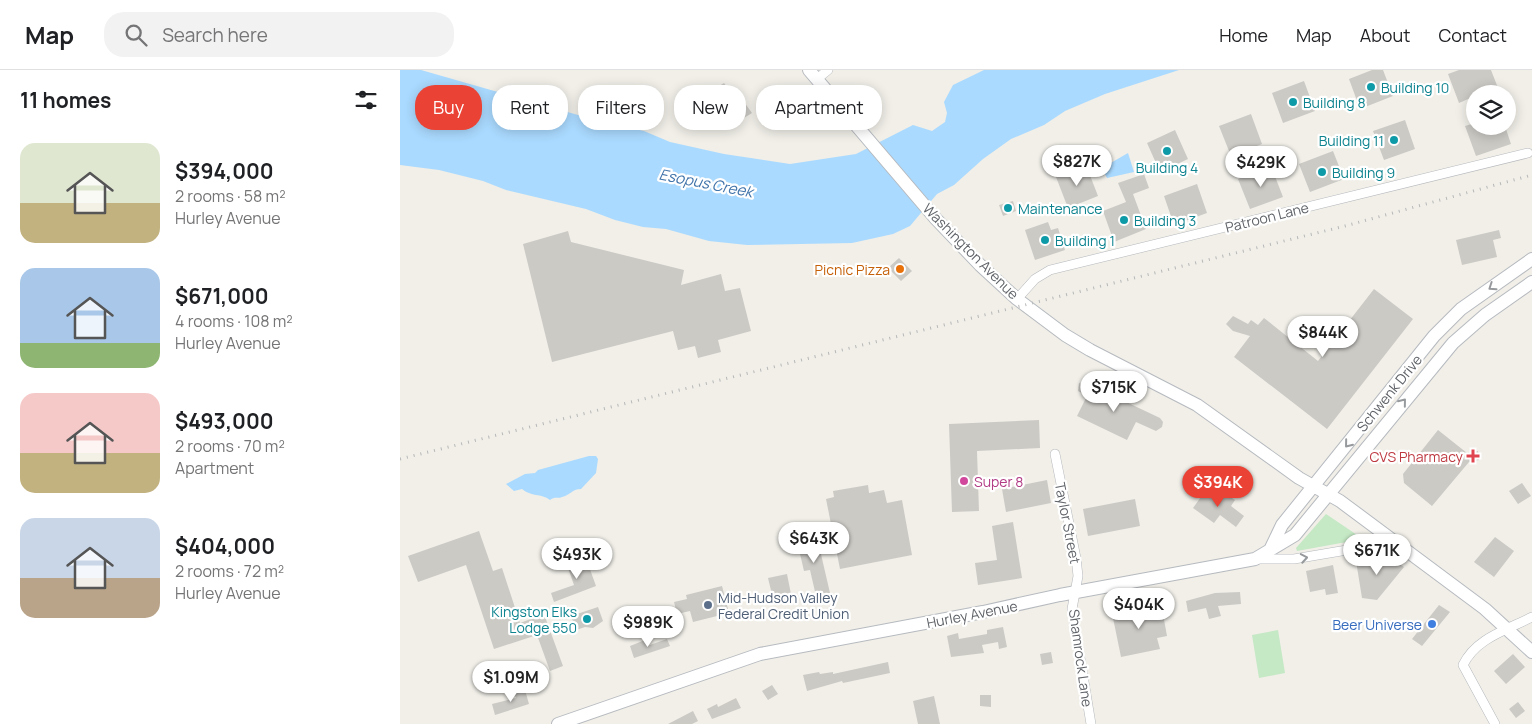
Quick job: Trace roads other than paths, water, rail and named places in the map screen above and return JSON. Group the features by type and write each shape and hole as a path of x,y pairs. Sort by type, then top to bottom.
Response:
{"street":[{"path":"813,75 828,70"},
{"name":"Washington Avenue","path":"813,75 858,125 936,219 1017,299 1065,335 1090,350 1197,405 1313,486 1328,494 1485,609 1532,652"},
{"name":"Patroon Lane","path":"1017,299 1035,279 1050,270 1528,153"},
{"name":"Schwenk Drive","path":"1270,550 1282,525 1434,336 1473,300 1532,259"},
{"name":"Schwenk Drive","path":"1255,558 1295,534 1453,343 1485,315 1532,282"},
{"name":"Taylor Street","path":"1055,454 1076,558 1078,576 1075,592"},
{"name":"Hurley Avenue","path":"558,724 574,721 760,654 1255,558 1294,559 1394,542"},
{"name":"Shamrock Lane","path":"1075,592 1072,609 1091,724"},
{"path":"1495,724 1463,665 1473,649 1532,617"}],"water":[{"name":"Esopus Creek","path":"400,70 421,70 473,85 415,85 415,130 482,130 482,87 492,90 492,130 568,130 568,112 578,115 578,130 639,130 670,142 724,154 790,164 856,154 913,125 932,131 945,122 947,113 944,102 953,85 984,70 1179,70 1105,94 1065,111 1044,125 1011,139 983,159 954,185 937,194 910,226 893,234 852,243 747,245 709,241 666,229 643,227 615,220 586,209 506,190 483,181 439,170 400,165"},
{"path":"1128,153 1134,172 1107,178 1102,168"},
{"path":"589,456 596,456 598,459 596,473 581,489 560,498 550,500 522,489 514,491 506,484 525,474 535,473 538,470"}],"railway":[{"path":"400,459 1345,226 1532,175"}],"place":[{"name":"Building 10","path":"1371,87"},
{"name":"Building 8","path":"1293,102"},
{"name":"Building 11","path":"1394,140"},
{"name":"Building 4","path":"1167,151"},
{"name":"Building 9","path":"1322,172"},
{"name":"Maintenance","path":"1008,208"},
{"name":"Building 3","path":"1124,220"},
{"name":"Building 1","path":"1045,240"},
{"name":"Picnic Pizza","path":"900,269"},
{"name":"CVS Pharmacy","path":"1473,456"},
{"name":"Super 8","path":"964,481"},
{"name":"Mid-Hudson Valley Federal Credit Union","path":"708,605"},
{"name":"Kingston Elks Lodge 550","path":"587,619"},
{"name":"Beer Universe","path":"1432,624"}]}
